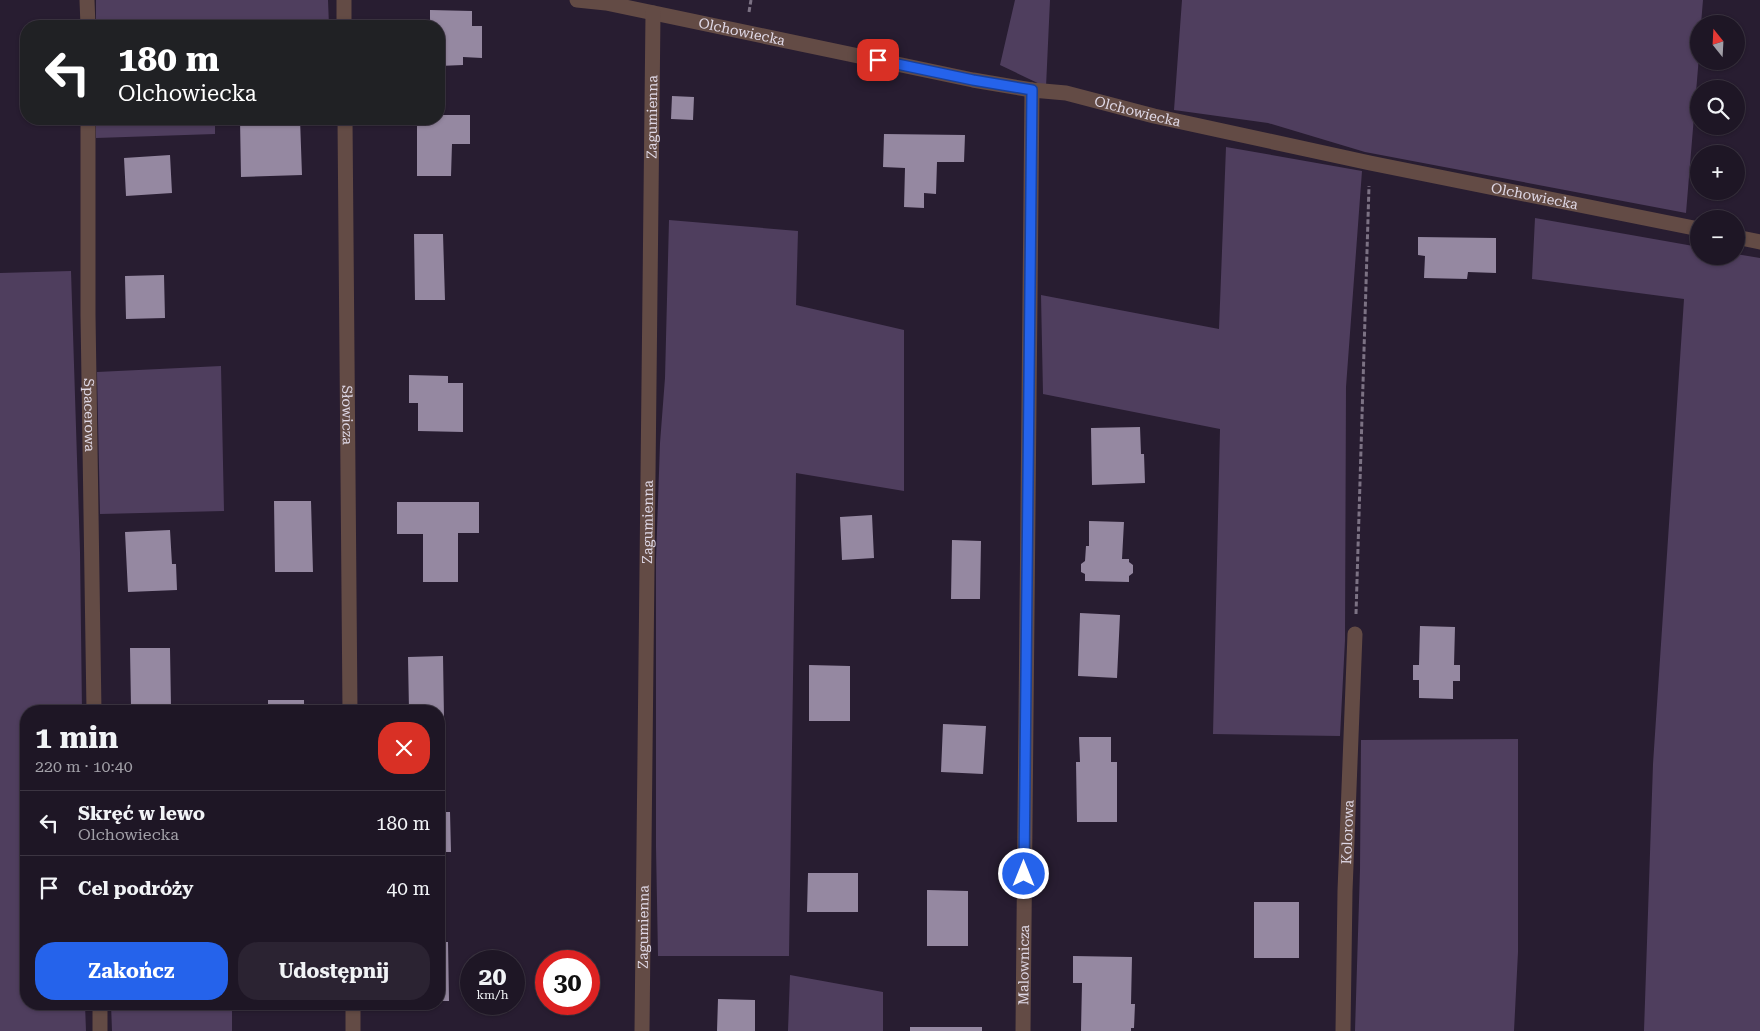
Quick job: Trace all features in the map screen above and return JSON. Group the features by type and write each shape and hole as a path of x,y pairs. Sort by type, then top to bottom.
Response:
{"street":[{"path":"88,0 88,20"},
{"path":"344,0 344,20"},
{"name":"Olchowiecka","path":"577,0 606,3 973,80 1032,90 1066,93 1154,116 1690,227"},
{"name":"Zagumienna","path":"642,1031 653,13"},
{"name":"Malownicza","path":"1023,1031 1032,90"},
{"name":"Spacerowa","path":"88,125 88,315 94,705"},
{"name":"Słowicza","path":"345,125 350,705"},
{"path":"1745,239 1760,242"},
{"name":"Kolorowa","path":"1343,1031 1345,891 1355,639"},
{"path":"100,1010 100,1031"},
{"path":"353,1010 353,1031"}],"path":[{"path":"1355,639 1370,162"}],"shaded area":[{"path":"96,0 328,0 329,20 96,20"},
{"path":"1015,0 1050,0 1046,87 1000,65"},
{"path":"1182,0 1703,0 1702,15 1690,15 1690,70 1698,70 1697,80 1690,80 1690,135 1692,135 1692,145 1690,145 1686,213 1365,152 1268,123 1174,110"},
{"path":"96,125 215,125 215,134 96,138"},
{"path":"1226,147 1362,171 1346,387 1345,640 1340,736 1213,734 1220,429 1043,394 1041,295 1219,329"},
{"path":"1535,218 1690,245 1690,265 1745,265 1745,256 1760,258 1760,1031 1644,1031 1653,764 1684,299 1532,279"},
{"path":"669,220 798,231 796,305 904,330 904,491 796,473 789,956 658,956 656,560 660,443 665,378"},
{"path":"71,271 80,552 82,705 20,705 20,1010 85,1010 86,1031 0,1031 0,273"},
{"path":"221,366 224,511 100,514 97,372"},
{"path":"1518,739 1518,952 1514,1031 1355,1031 1360,869 1361,740"},
{"path":"790,975 883,992 883,1031 788,1031"},
{"path":"111,1010 232,1010 232,1031 112,1031"}],"building":[{"path":"430,10 472,11 472,26 482,26 482,58 463,57 463,65 445,66 445,20 430,20"},
{"path":"672,96 694,97 693,120 671,119"},
{"path":"445,115 470,115 470,144 452,144 451,176 417,176 417,125 445,125"},
{"path":"240,125 300,125 302,175 241,177"},
{"path":"884,134 965,135 964,162 937,162 936,194 924,193 924,208 904,207 905,168 883,167"},
{"path":"170,155 172,193 126,196 124,158"},
{"path":"414,234 443,234 445,300 415,300"},
{"path":"1418,237 1496,238 1496,273 1468,272 1467,279 1424,278 1425,256 1418,255"},
{"path":"164,275 165,318 126,319 125,276"},
{"path":"409,375 448,376 448,383 463,383 463,432 418,431 418,403 409,403"},
{"path":"1140,427 1141,454 1144,454 1145,483 1092,485 1091,428"},
{"path":"274,501 311,501 313,572 275,572"},
{"path":"397,502 479,502 479,533 458,533 458,582 423,582 423,534 397,534"},
{"path":"872,515 874,558 842,560 840,517"},
{"path":"1089,521 1124,522 1122,559 1129,559 1129,562 1133,565 1133,573 1129,576 1129,582 1085,581 1085,574 1081,572 1081,564 1085,561 1086,546 1089,546"},
{"path":"170,530 172,564 176,564 177,590 128,592 125,532"},
{"path":"952,540 981,541 980,599 951,599"},
{"path":"1080,613 1120,615 1117,678 1078,676"},
{"path":"1420,626 1455,627 1454,665 1460,665 1460,681 1453,681 1453,699 1419,698 1419,680 1413,680 1413,665 1419,665"},
{"path":"130,648 170,648 171,705 131,705"},
{"path":"443,656 444,705 409,705 408,657"},
{"path":"809,665 850,666 850,721 809,721"},
{"path":"268,700 304,700 304,705 268,705"},
{"path":"943,724 986,726 983,774 941,772"},
{"path":"1079,737 1111,737 1111,762 1117,762 1117,822 1077,822 1076,762 1080,762"},
{"path":"445,812 450,812 451,852 445,852"},
{"path":"808,873 858,873 858,912 807,912"},
{"path":"927,890 968,891 968,946 927,946"},
{"path":"1254,902 1299,902 1299,958 1254,958"},
{"path":"445,942 448,942 449,1001 445,1001"},
{"path":"1073,956 1132,957 1131,1004 1135,1004 1134,1028 1131,1028 1131,1031 1081,1031 1082,983 1073,983"},
{"path":"718,999 755,1000 755,1031 717,1031"},
{"path":"910,1027 982,1027 982,1031 910,1031"}],"route":[{"path":"878,60 1032,90 1024,874"}]}
